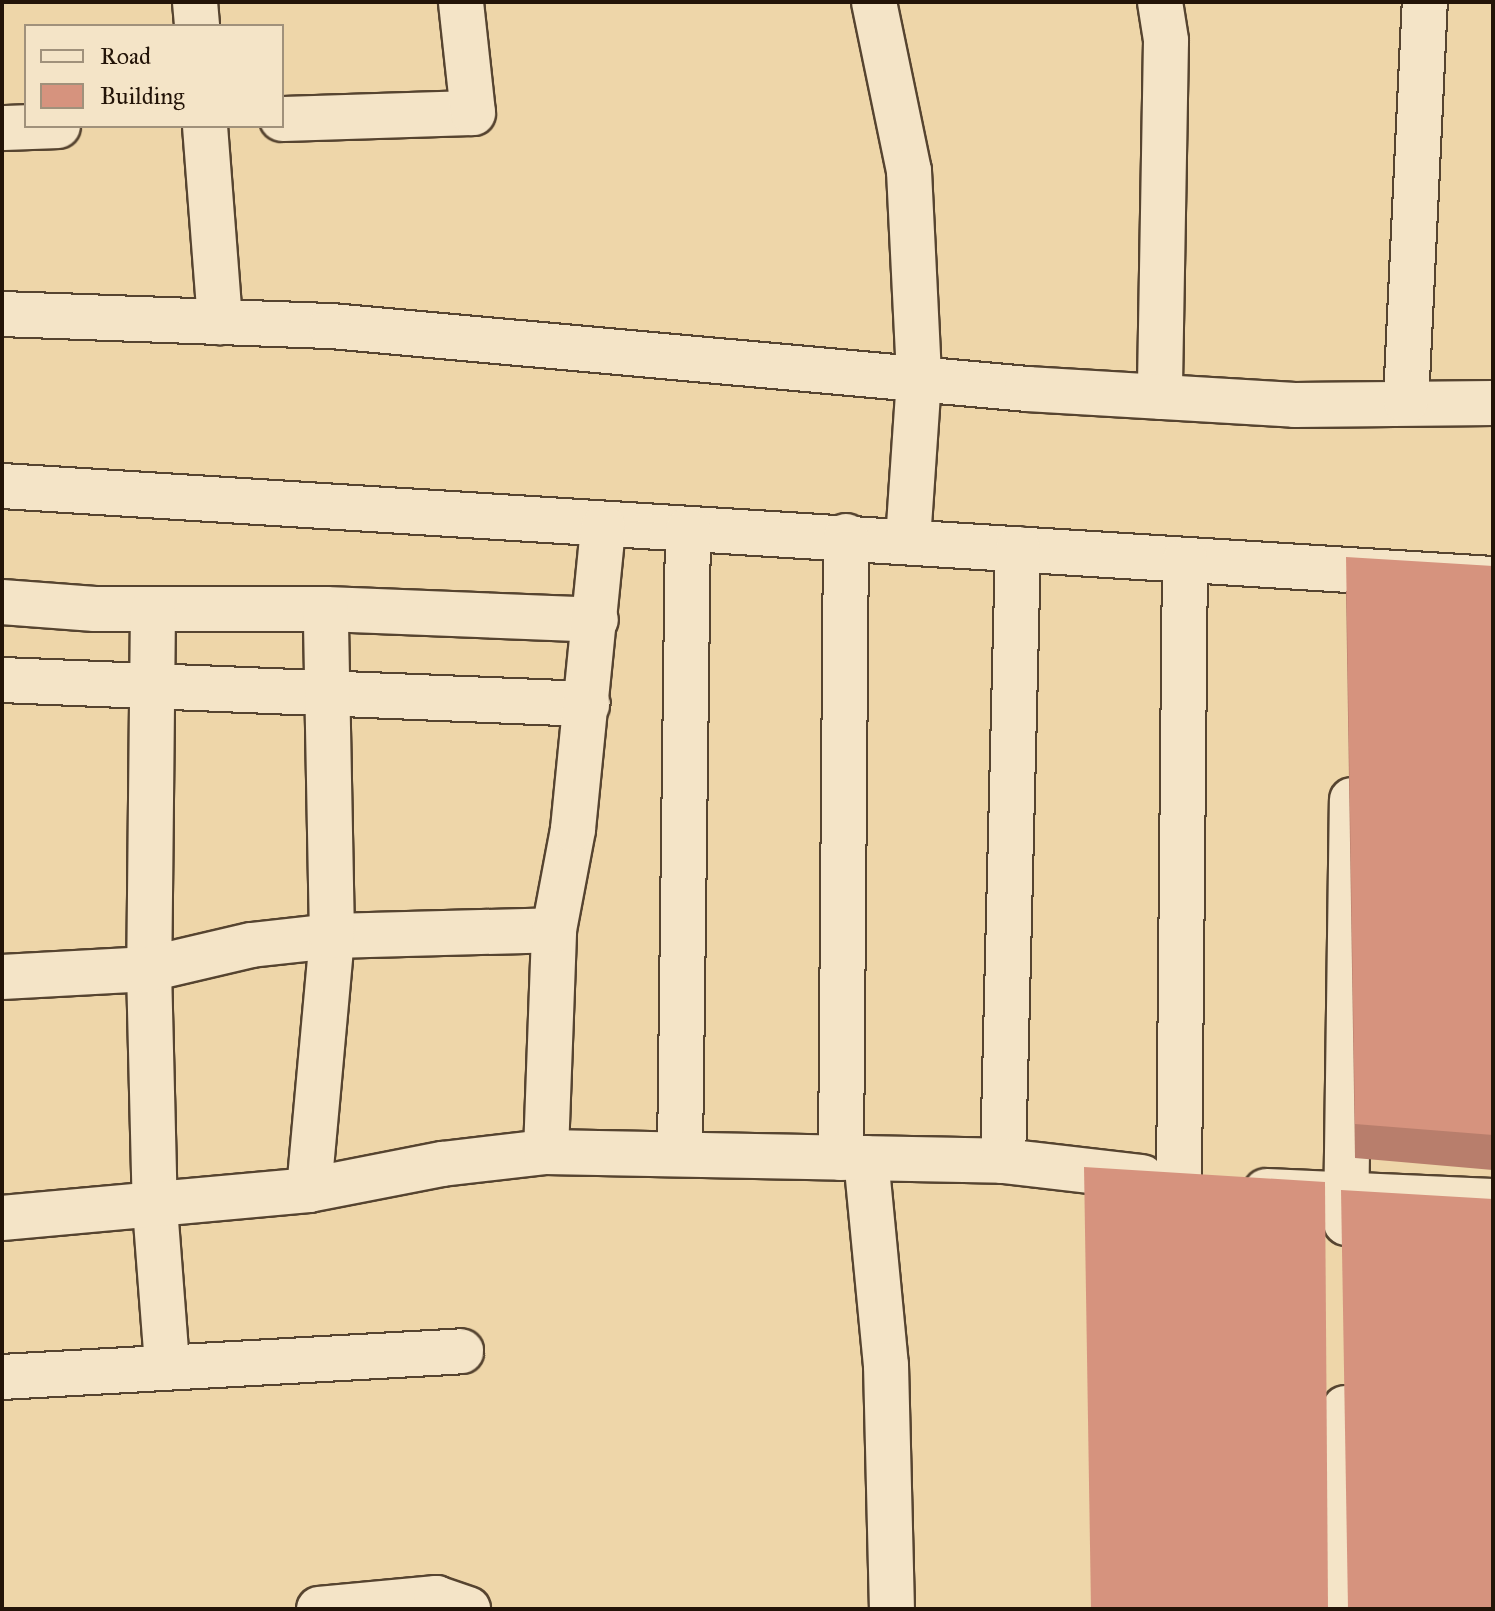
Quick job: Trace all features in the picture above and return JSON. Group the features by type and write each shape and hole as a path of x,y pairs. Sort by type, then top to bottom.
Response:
{"street":[{"path":"195,2 197,24"},
{"path":"284,119 473,113 461,2"},
{"path":"874,2 909,171 919,379 908,541"},
{"path":"1160,2 1166,41 1160,397"},
{"path":"1406,401 1425,2"},
{"path":"2,128 24,127"},
{"path":"205,128 220,322"},
{"path":"2,314 331,326 919,379 1160,397 1295,405 1406,401 1493,403"},
{"path":"2,486 603,527 846,536 1493,579"},
{"path":"546,1152 554,930 588,704 603,527"},
{"path":"680,1154 688,530"},
{"path":"846,536 854,1158 886,1365 892,1609"},
{"path":"1003,1161 1018,549"},
{"path":"1179,1181 1185,560"},
{"path":"1354,617 1355,570"},
{"path":"2,602 153,609 326,609 596,620"},
{"path":"153,609 149,969 155,1208 167,1365"},
{"path":"309,1190 332,936 330,693 326,609"},
{"path":"2,680 588,704"},
{"path":"1345,1258 1352,757"},
{"path":"2,977 149,969 251,945 332,936 447,929 554,930"},
{"path":"2,1218 155,1208 309,1190 442,1164 546,1152 1003,1161 1179,1181 1493,1201"},
{"path":"1104,1172 1104,1219"},
{"path":"2,1377 167,1365 461,1351"},
{"path":"1345,1370 1345,1609"},
{"path":"319,1609 436,1598 468,1609"}],"building":[{"path":"1346,557 1493,566 1493,1135 1355,1124"},
{"path":"1084,1167 1325,1182 1328,1609 1091,1609"},
{"path":"1341,1190 1493,1199 1493,1609 1348,1609"}]}
